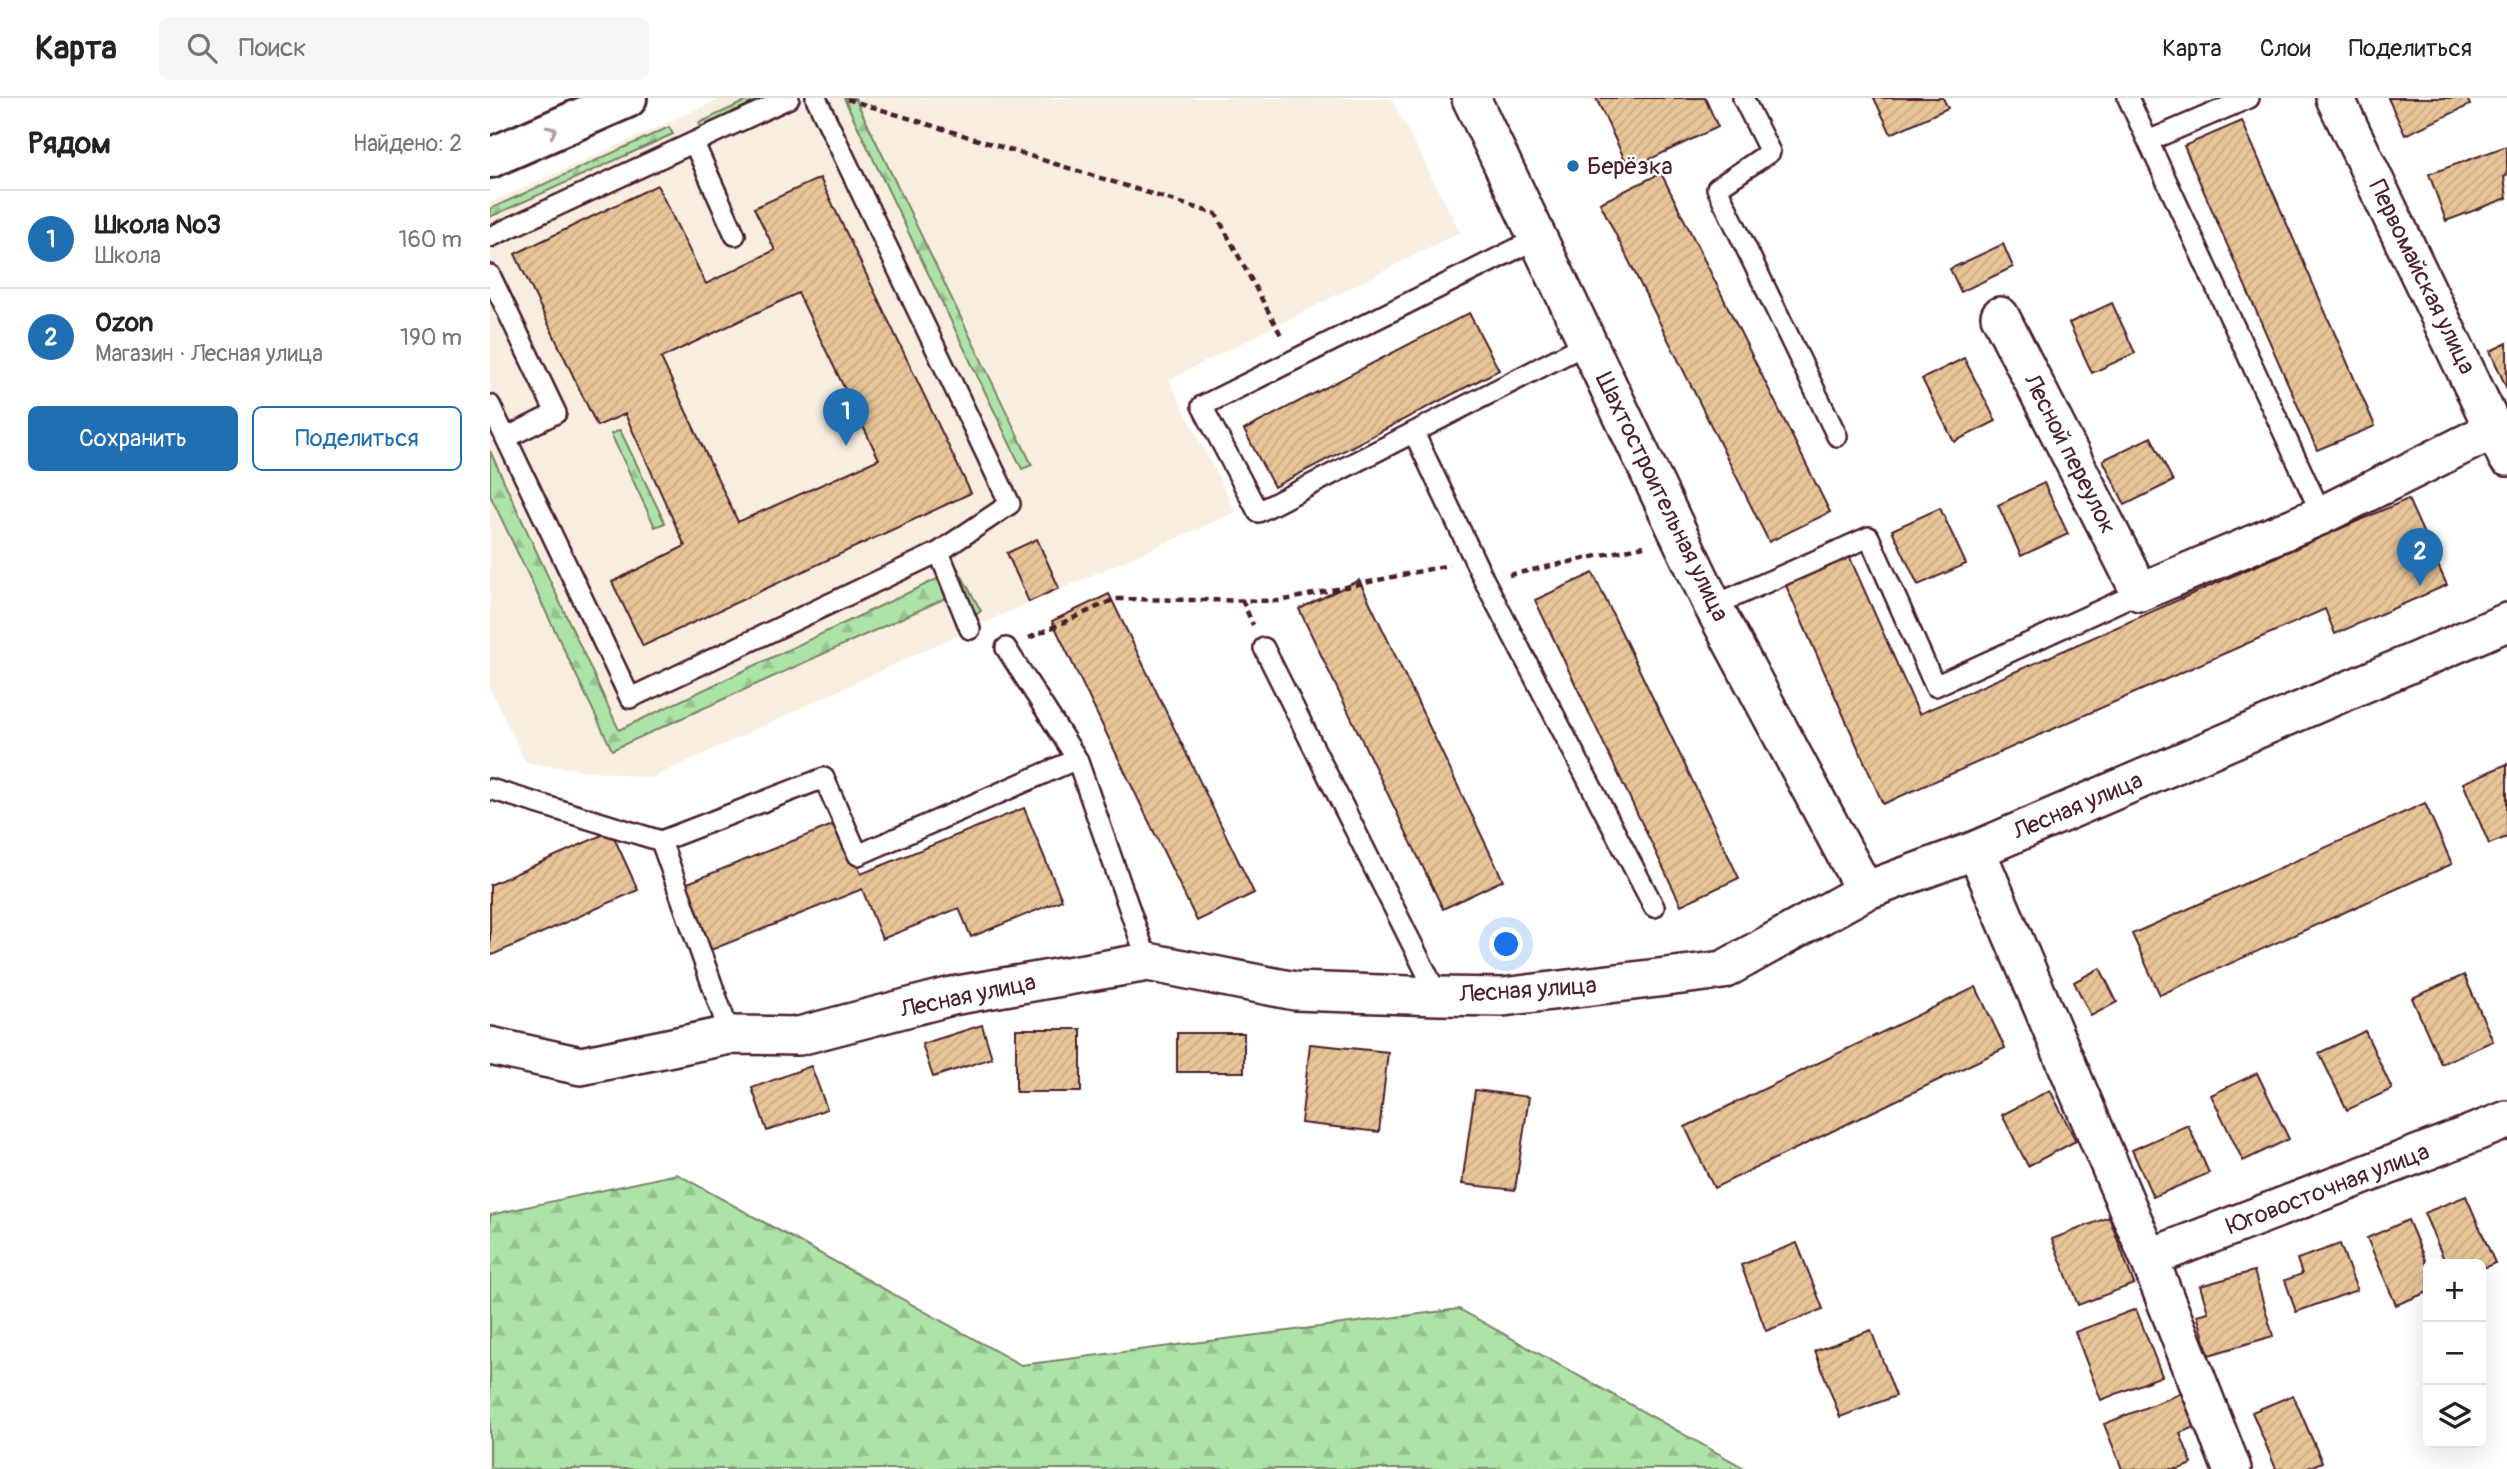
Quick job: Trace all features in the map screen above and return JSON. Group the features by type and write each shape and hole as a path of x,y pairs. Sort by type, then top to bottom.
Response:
{"street":[{"path":"490,158 627,98"},
{"name":"Шахтостроительная улица","path":"1471,98 1713,606 1865,891"},
{"name":"Первомайская улица","path":"2335,98 2501,443"},
{"name":"Лесной переулок","path":"2000,316 2140,592"},
{"path":"2140,592 2501,443"},
{"name":"Лесная улица","path":"490,1046 581,1066 730,1035 799,1036 952,996 1148,962 1295,991 1503,997 1723,970 1865,891 1976,850 2507,622"},
{"path":"1976,850 2150,1258 2231,1469"},
{"name":"Юговосточная улица","path":"2150,1258 2507,1120"}],"lane":[{"path":"490,237 789,98"},
{"path":"490,405 630,698 939,552 1010,504 816,98"},
{"path":"1743,98 1770,152 1717,188 1837,436"},
{"path":"2128,98 2322,515"},
{"path":"2148,141 2249,98"},
{"path":"694,143 735,235"},
{"path":"1538,238 1202,406 1258,512 1588,343"},
{"path":"490,275 556,413 506,438"},
{"path":"1414,433 1484,580 1654,907"},
{"path":"1713,606 1869,537 1935,685 2140,592"},
{"path":"939,552 970,629"},
{"path":"1006,648 1077,759 1148,962"},
{"path":"1264,648 1438,996"},
{"path":"490,790 661,841 824,778 858,855 1077,759"},
{"path":"661,841 730,1035"}],"path":[{"path":"845,98 1216,214 1275,326"},
{"path":"1484,580 1681,538"},
{"path":"1006,648 1115,599 1280,601 1474,560"}],"shaded area":[{"path":"722,98 1391,98 1460,232 1169,380 1236,512 970,629 652,778 526,763 490,688 490,203"}],"green space":[{"path":"752,98 770,98 702,129 699,123"},
{"path":"844,98 855,98 1032,465 1022,469"},
{"path":"669,127 673,134 490,217 490,209"},
{"path":"620,430 665,523 655,527 611,434"},
{"path":"490,451 619,730 958,569 981,611 966,622 948,597 612,750 490,495"},
{"path":"677,1174 1021,1365 1459,1309 1746,1469 490,1469 490,1215"}],"building":[{"path":"1596,98 1705,98 1718,127 1629,169"},
{"path":"1874,98 1943,98 1948,108 1891,134"},
{"path":"2388,98 2467,98 2470,105 2405,135"},
{"path":"2242,121 2375,426 2317,450 2184,146"},
{"path":"2507,146 2507,175 2504,177 2507,198 2446,221 2429,174"},
{"path":"1661,173 1830,512 1769,542 1600,203"},
{"path":"820,178 971,493 643,646 612,582 685,546 625,414 597,426 515,254 657,185 706,284 775,250 754,208","holes":["798,293 879,459 738,522 661,358"]},
{"path":"2003,244 2013,267 1961,292 1950,269"},
{"path":"2112,303 2135,353 2092,373 2069,323"},
{"path":"1469,313 1499,370 1274,487 1244,430"},
{"path":"2507,343 2507,389 2490,351"},
{"path":"1964,358 1996,421 1954,442 1922,379"},
{"path":"2151,437 2173,481 2125,505 2103,460"},
{"path":"2044,483 2068,534 2021,556 1998,505"},
{"path":"2408,499 2447,585 2335,634 2325,609 1883,804 1783,579 1847,551 1919,714"},
{"path":"1940,508 1966,564 1918,585 1892,530"},
{"path":"1037,539 1059,588 1029,602 1007,553"},
{"path":"1593,573 1739,878 1681,905 1535,600"},
{"path":"1359,580 1503,880 1443,909 1299,609"},
{"path":"1109,594 1254,893 1197,921 1052,621"},
{"path":"2507,764 2507,837 2489,844 2463,783"},
{"path":"2425,803 2452,864 2160,995 2132,934"},
{"path":"1024,808 1062,900 971,937 959,908 882,939 862,889 706,952 680,886 840,822 861,874"},
{"path":"611,831 638,890 490,956 490,885"},
{"path":"2100,968 2117,1002 2091,1016 2074,982"},
{"path":"2464,975 2493,1041 2441,1064 2412,998"},
{"path":"1976,987 2005,1048 1714,1188 1685,1127"},
{"path":"982,1025 992,1058 933,1077 922,1044"},
{"path":"1016,1029 1081,1029 1081,1092 1016,1092"},
{"path":"2365,1031 2392,1089 2347,1110 2319,1053"},
{"path":"1177,1033 1244,1033 1244,1072 1177,1072"},
{"path":"1310,1044 1388,1052 1379,1132 1301,1123"},
{"path":"811,1066 827,1109 767,1131 752,1088"},
{"path":"2257,1073 2289,1139 2243,1161 2211,1095"},
{"path":"1475,1090 1529,1097 1515,1190 1462,1184"},
{"path":"2050,1090 2076,1141 2028,1166 2002,1115"},
{"path":"2188,1125 2209,1173 2153,1197 2132,1150"},
{"path":"2466,1196 2495,1263 2486,1267 2486,1259 2444,1259 2424,1213"},
{"path":"2109,1217 2134,1284 2078,1305 2052,1239"},
{"path":"2408,1220 2425,1259 2423,1294 2396,1305 2367,1238"},
{"path":"1797,1243 1823,1309 1766,1331 1741,1265"},
{"path":"2340,1244 2357,1290 2296,1312 2285,1280 2302,1274 2297,1259"},
{"path":"2254,1271 2273,1336 2209,1355 2197,1315 2208,1312 2200,1286"},
{"path":"2136,1309 2162,1376 2101,1400 2075,1332"},
{"path":"1871,1330 1896,1396 1840,1417 1815,1351"},
{"path":"2192,1389 2206,1422 2180,1433 2192,1464 2179,1469 2122,1469 2104,1424"},
{"path":"2293,1395 2322,1462 2305,1469 2276,1469 2252,1412"}],"place":[{"name":"Берёзка","path":"1573,166"},
{"name":"Школа №3","path":"846,446"},
{"name":"Ozon","path":"2420,586"}]}
